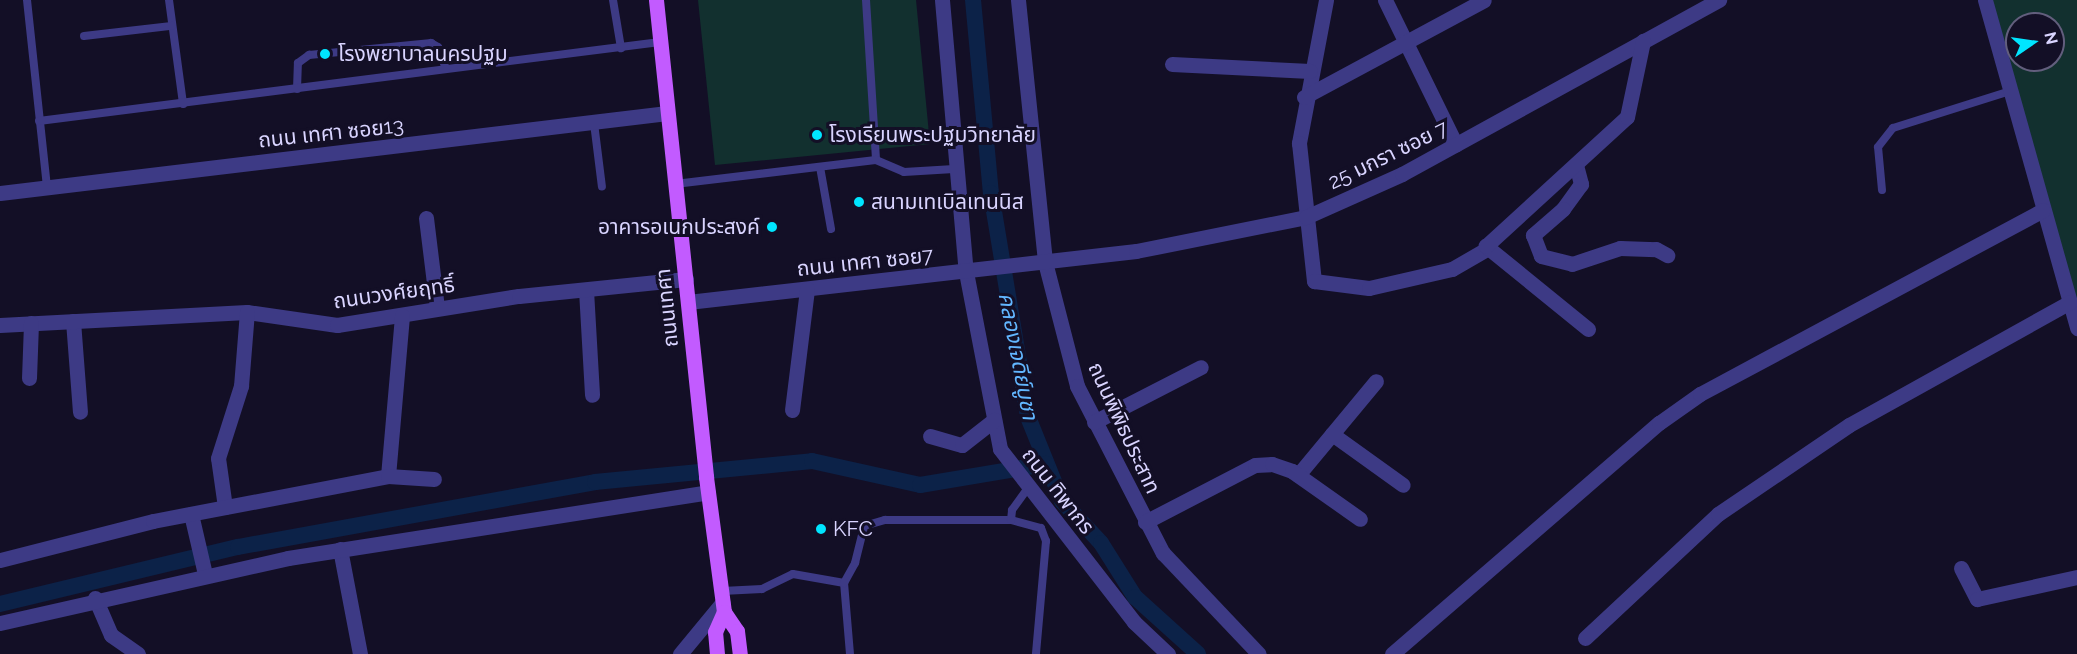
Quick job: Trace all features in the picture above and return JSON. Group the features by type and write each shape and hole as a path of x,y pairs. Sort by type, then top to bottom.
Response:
{"main road":[{"name":"ถนนเทศา","path":"656,0 707,485 723,602 737,631 740,654"},
{"name":"ถนนเทศา","path":"717,654 715,632 723,602"}],"street":[{"name":"ถนน ทิพากร","path":"942,0 954,169 966,272 994,420 1004,456 1134,622 1168,654"},
{"name":"ถนนพิพิธประสาท","path":"1018,0 1038,263 1077,386 1145,522 1183,579 1259,654"},
{"path":"1326,0 1304,97 1299,178 1319,285 1369,288 1452,269 1486,249 1627,117 1643,41"},
{"path":"1385,0 1456,145"},
{"path":"1304,97 1484,0"},
{"name":"25 มกรา ซอย 7","path":"1038,263 1136,251 1306,217 1456,145 1719,0"},
{"path":"1984,0 2077,328"},
{"path":"1172,64 1310,71"},
{"name":"ถนน เทศา ซอย13","path":"0,193 668,113"},
{"path":"1576,165 1581,184 1563,209 1533,235 1541,256 1572,264 1620,248 1656,249 1667,255"},
{"path":"1392,654 1659,423 1700,394 2043,210"},
{"path":"426,218 437,308"},
{"path":"1486,249 1588,329"},
{"name":"ถนน เทศา ซอย7","path":"688,302 1038,263"},
{"name":"ถนนวงศ์ยฤทธิ์","path":"0,325 247,312 337,325 402,316 437,308 686,279"},
{"path":"792,411 807,289"},
{"path":"586,290 592,395"},
{"path":"1585,638 1718,514 1849,425 2070,302"},
{"path":"225,507 218,458 241,386 247,312"},
{"path":"388,477 402,316"},
{"path":"73,321 80,412"},
{"path":"29,378 32,323"},
{"path":"1094,422 1201,367"},
{"path":"1298,475 1376,381"},
{"path":"930,436 962,445 994,420"},
{"path":"1332,434 1403,485"},
{"path":"1145,522 1255,465 1272,464 1298,475 1360,519"},
{"path":"0,560 225,507 388,477 434,479"},
{"path":"0,623 205,572 707,485"},
{"path":"191,514 205,572"},
{"path":"340,549 360,654"},
{"path":"1961,568 1977,599 2077,577"},
{"path":"95,598 111,635 138,654"},
{"path":"680,654 723,602"}],"lane":[{"path":"27,0 48,188"},
{"path":"169,0 183,104"},
{"path":"613,0 621,48"},
{"path":"866,0 876,160"},
{"path":"84,36 171,26"},
{"path":"39,121 660,42"},
{"path":"297,89 298,63 309,55 431,43 438,47 446,69"},
{"path":"1882,190 1878,147 1888,132 2010,91"},
{"path":"594,123 602,187"},
{"path":"675,184 876,160 904,172 954,169"},
{"path":"820,167 831,229"},
{"path":"1011,520 1012,510 1027,487"},
{"path":"850,654 844,583 855,563 864,526 871,521 1011,520 1041,528 1046,541 1036,654"},
{"path":"723,602 762,589 793,574 844,583"}],"green space":[{"path":"698,0 916,0 930,144 715,165"},
{"path":"1987,0 2077,0 2077,317 2007,72 2065,72 2065,12 2005,12 2005,63"}],"waterway":[{"name":"คลองเจดีย์บูชา","path":"973,0 991,193 1028,417 1062,501 1101,543 1135,597 1198,654"},
{"path":"0,604 238,547 595,482 812,461 920,485 1046,464"}],"place":[{"name":"โรงพยาบาลนครปฐม","path":"325,54"},
{"name":"โรงเรียนพระปฐมวิทยาลัย","path":"817,135"},
{"name":"สนามเทเบิลเทนนิส","path":"859,202"},
{"name":"อาคารอเนกประสงค์","path":"772,227"},
{"name":"KFC","path":"821,529"}]}
